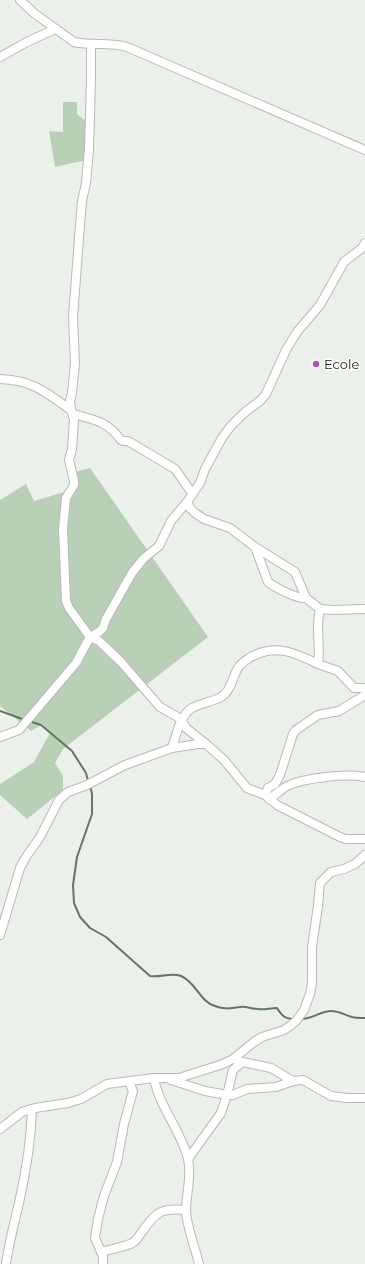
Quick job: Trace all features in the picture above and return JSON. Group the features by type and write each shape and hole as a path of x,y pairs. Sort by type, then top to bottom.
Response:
{"street":[{"path":"20,0 35,14 74,42 91,44 119,44 365,150"},
{"path":"0,57 27,42 56,29"},
{"path":"91,44 89,149 86,183 82,201 73,317 75,364 70,401 72,412 72,449 69,460 74,485 66,498 64,529 66,601 90,637 99,641 121,662 160,708 169,711 182,721 186,728 224,760 247,788 267,797 277,805 340,837 346,839 365,839"},
{"path":"0,737 19,730 76,663 90,637 103,628 106,619 132,573 143,558 159,546 172,521 200,483 205,469 230,426 266,394 286,350 297,332 320,305 344,262 362,248 365,243"},
{"path":"0,379 17,380 32,384 72,412 91,418 112,428 121,440 128,441 140,447 175,469 192,493"},
{"path":"187,502 190,508 204,519 230,528 255,547 295,572 306,598 320,609 365,609"},
{"path":"255,547 268,582 273,586 297,597 306,598"},
{"path":"318,664 320,652 317,623 320,609"},
{"path":"172,748 187,712 192,708 221,697 229,688 234,680 238,668 243,662 262,651 282,650 304,657 338,671 354,688 365,688"},
{"path":"267,797 268,788 275,784 280,774 293,734 296,730 318,715 339,711 365,695"},
{"path":"0,935 23,862 40,837 59,800 68,792 87,785 125,765 172,748 206,744"},
{"path":"267,797 288,786 310,780 334,776 359,775 365,777"},
{"path":"0,1129 22,1112 81,1099 107,1084 154,1078 179,1078 233,1059 262,1037 284,1030 296,1022 309,999 312,982 312,947 320,883 331,872 355,864 365,855"},
{"path":"233,1059 271,1068 293,1081"},
{"path":"188,1159 221,1113 233,1070 242,1062"},
{"path":"154,1078 157,1092 183,1145 188,1159 189,1170 186,1210 199,1264"},
{"path":"169,1079 198,1089 227,1095 233,1095 250,1088 276,1087 293,1081 306,1081 331,1096 365,1098"},
{"path":"104,1264 95,1238 98,1218 104,1196 117,1162 124,1124 133,1091 129,1082"},
{"path":"6,1264 30,1146 32,1109"},
{"path":"101,1252 133,1243 153,1217 162,1210 186,1210"}],"green space":[{"path":"63,102 77,102 77,114 88,123 86,160 55,167 49,131 63,132"},
{"path":"90,468 208,637 63,749 55,763 63,776 63,790 27,819 0,795 0,784 34,762 50,733 41,725 31,731 0,706 0,500 26,484 34,501 78,488 75,472"}],"waterway":[{"path":"0,711 25,720"},
{"path":"29,721 41,725 72,751 86,773 88,781"},
{"path":"90,785 92,794 92,814 77,857 73,885 74,903 80,917 90,928 106,937 150,976 181,976 191,983 210,1004 222,1008 277,1008 284,1016 295,1019"},
{"path":"301,1019 331,1011 354,1017 365,1018"}],"place":[{"name":"Ecole","path":"316,364"}]}
